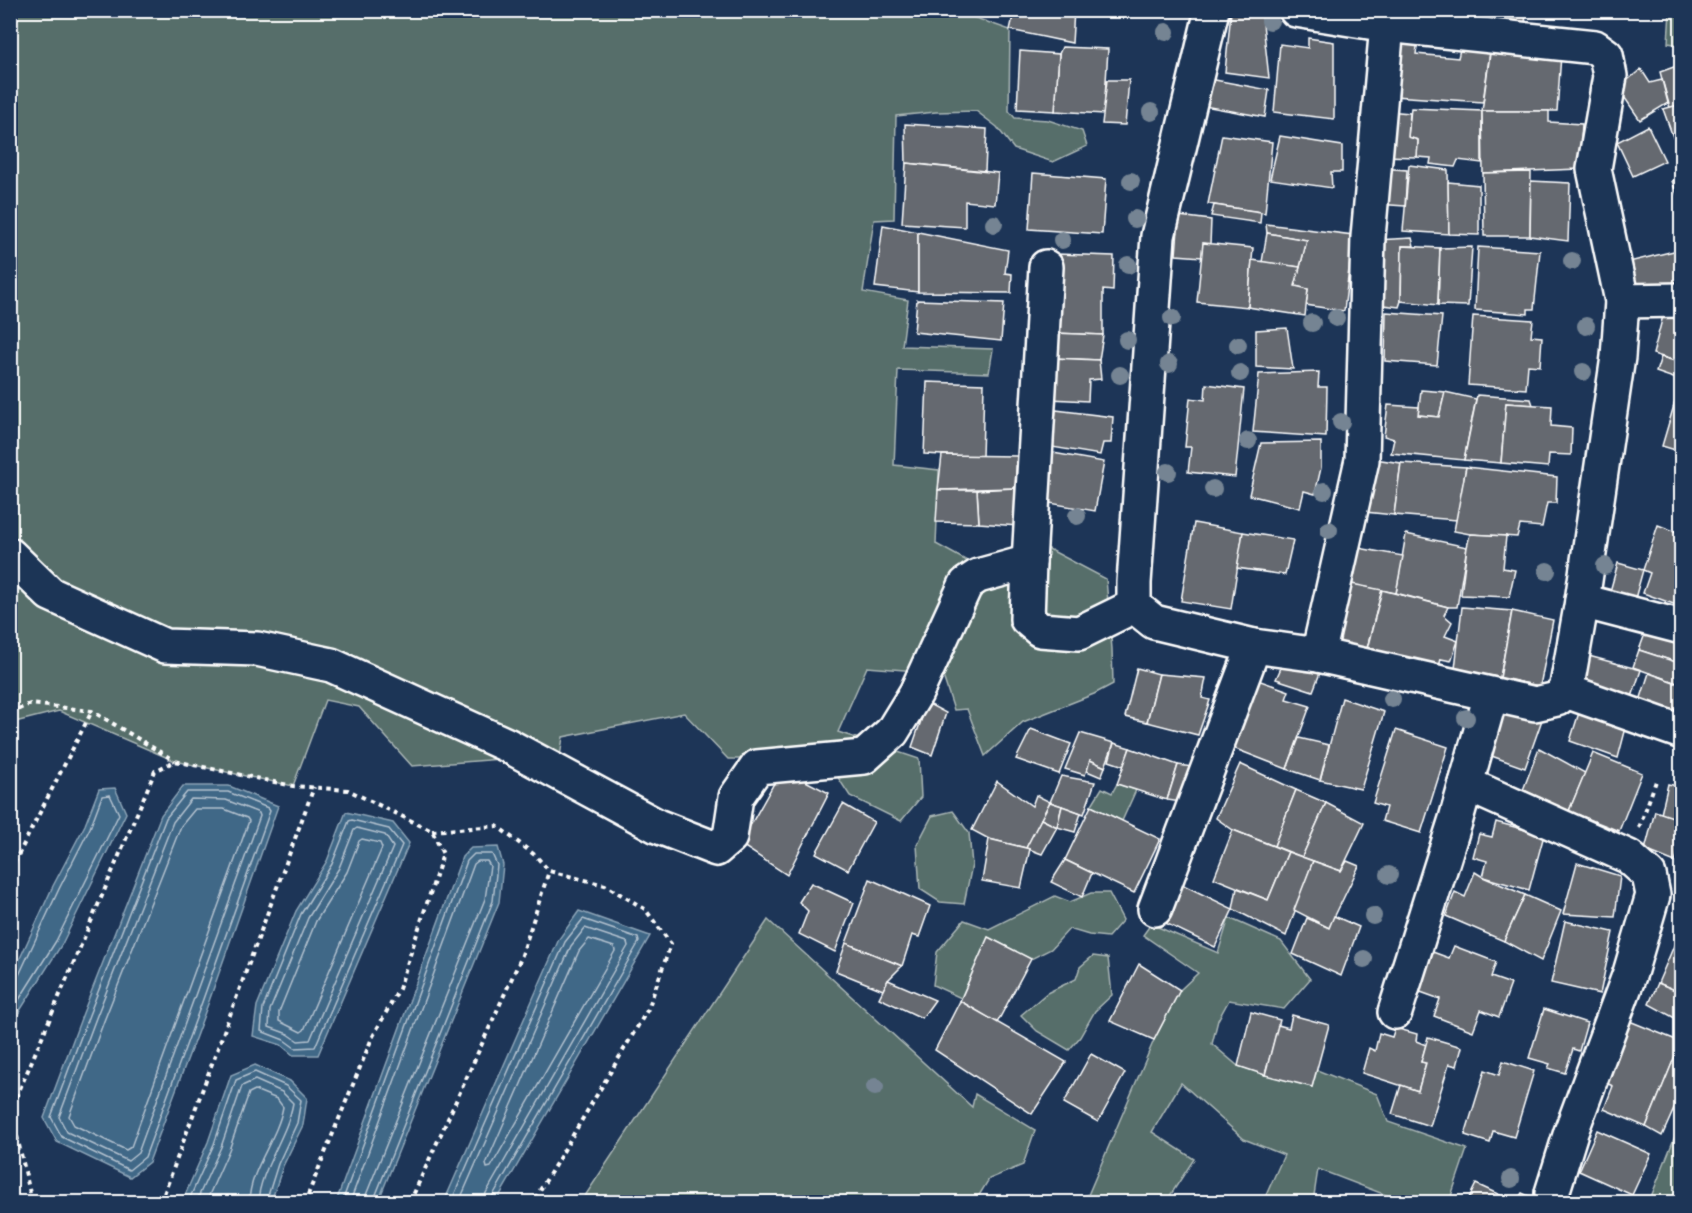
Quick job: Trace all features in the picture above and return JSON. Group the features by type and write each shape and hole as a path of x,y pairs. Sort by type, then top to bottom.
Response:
{"street":[{"path":"1134,606 1158,236 1212,10"},
{"path":"1134,606 1154,622 1254,646 1318,655 1535,704 1557,699 1566,691 1582,601 1617,357 1622,301 1594,169 1610,76 1606,55 1595,47 1387,25 1296,10"},
{"path":"1318,655 1362,460 1368,237 1387,25"},
{"path":"1046,267 1029,562 1028,619 1040,630 1079,633 1134,606"},
{"path":"1622,301 1682,300"},
{"path":"10,555 50,594 165,646 257,649 331,665 507,745 657,826 716,849 730,837 736,797 757,767 864,757 892,732 916,693 966,584 978,576 1029,562"},
{"path":"1582,601 1682,627"},
{"path":"1155,909 1254,646"},
{"path":"1566,691 1682,732"},
{"path":"1395,1012 1466,784 1491,695"},
{"path":"1466,784 1629,856 1649,875 1653,895 1630,973 1571,1132 1552,1193"}],"path":[{"path":"10,713 30,704 92,711 175,761 293,786 348,790 432,831 497,826 536,856 549,871 605,885 645,909 671,944 648,1009 532,1203"},
{"path":"10,871 92,711"},
{"path":"32,1203 11,1110 155,771 175,761"},
{"path":"1629,856 1656,781"},
{"path":"161,1203 314,787"},
{"path":"305,1203 372,1038 399,990 443,854 432,831"},
{"path":"410,1203 521,958 549,871"}],"green space":[{"path":"11,11 956,11 1010,30 1009,111 1015,118 1048,120 1082,131 1087,146 1053,162 1014,149 997,127 976,111 896,116 894,219 874,220 863,292 908,300 902,346 993,349 989,373 898,370 894,465 939,470 936,544 1007,583 1045,547 1106,579 1113,684 1094,694 1023,722 985,756 967,709 954,710 942,673 867,667 838,732 919,759 921,797 901,821 850,796 826,759 728,759 684,713 563,737 558,770 525,757 412,766 359,707 325,700 293,786 175,761 59,711 11,723"},
{"path":"1670,11 1681,11 1681,45 1668,43"},
{"path":"1117,784 1136,790 1122,821 1091,806 1102,788 1112,793"},
{"path":"953,811 969,833 972,865 964,904 940,902 920,889 917,845 932,816"},
{"path":"1091,893 1109,893 1123,920 1108,937 1089,935 1069,929 1051,949 1031,959 988,937 961,998 933,985 937,952 964,920 989,929 1055,896 1070,902"},
{"path":"1229,918 1281,941 1310,979 1284,1009 1229,1000 1218,1020 1212,1044 1238,1066 1312,1087 1317,1070 1377,1094 1388,1122 1467,1149 1449,1202 1404,1202 1318,1169 1313,1202 1263,1202 1284,1155 1244,1139 1181,1083 1152,1132 1194,1159 1166,1202 1050,1202 1088,1195 1154,1040 1180,990 1198,973 1143,935 1151,924 1218,953"},
{"path":"768,920 972,1107 975,1094 1035,1130 1023,1165 989,1179 975,1202 581,1202"},
{"path":"1093,956 1108,958 1112,995 1095,1011 1080,1037 1069,1050 1037,1031 1021,1015 1047,993 1076,979 1080,967"},
{"path":"1681,1121 1681,1202 1649,1202"}],"water":[{"path":"183,786 229,786 278,806 149,1162 130,1177 57,1142 44,1118 161,815"},
{"path":"115,788 126,813 62,944 11,1025 11,978 53,886 85,825 99,789"},
{"path":"346,812 393,823 409,843 318,1055 293,1055 281,1045 253,1036 257,1006 296,911 327,861"},
{"path":"498,847 503,865 499,902 378,1202 336,1202 462,857 471,848"},
{"path":"579,911 650,936 496,1202 444,1202 559,939"},
{"path":"255,1065 290,1081 307,1098 303,1125 283,1166 271,1202 182,1202 208,1142 231,1075"}],"building":[{"path":"992,10 1074,10 1072,43 1010,30 1013,17 991,13"},
{"path":"1492,10 1526,10 1525,25 1491,21"},
{"path":"1231,12 1262,15 1269,78 1225,72"},
{"path":"1392,37 1418,40 1416,54 1458,58 1461,45 1490,51 1483,102 1394,96"},
{"path":"1308,38 1334,42 1334,119 1274,112 1280,44 1308,48"},
{"path":"1062,47 1108,49 1104,114 1055,111 1059,54"},
{"path":"1491,47 1561,55 1557,111 1482,111"},
{"path":"1020,51 1059,54 1055,111 1017,109"},
{"path":"1682,64 1682,104 1670,108 1660,72"},
{"path":"1641,69 1650,83 1662,80 1668,103 1640,120 1618,88"},
{"path":"1107,80 1129,80 1125,125 1102,124"},
{"path":"1215,80 1269,90 1265,117 1204,106"},
{"path":"1682,104 1682,150 1678,151 1663,109"},
{"path":"1411,108 1482,111 1482,163 1458,160 1455,167 1430,164 1431,158 1417,157 1418,140 1408,137"},
{"path":"1387,111 1410,113 1408,137 1418,140 1417,157 1383,156"},
{"path":"1482,111 1549,111 1549,122 1582,124 1579,169 1483,173"},
{"path":"905,124 987,129 985,171 906,163"},
{"path":"1648,126 1665,161 1633,176 1617,142"},
{"path":"1222,135 1272,142 1265,213 1208,204"},
{"path":"1280,136 1342,146 1342,172 1331,172 1332,188 1270,179"},
{"path":"906,163 998,173 995,204 965,201 965,227 902,223"},
{"path":"1409,165 1448,170 1449,234 1403,231"},
{"path":"1380,168 1407,170 1405,206 1376,204"},
{"path":"1531,172 1530,236 1484,236 1483,173"},
{"path":"1033,173 1106,179 1102,234 1029,229"},
{"path":"1682,178 1682,207 1672,181"},
{"path":"1531,181 1570,183 1568,241 1530,236"},
{"path":"1448,182 1479,185 1479,235 1449,234"},
{"path":"1214,205 1261,212 1260,223 1211,216"},
{"path":"1179,216 1211,220 1210,244 1203,243 1202,257 1176,255"},
{"path":"1266,224 1353,235 1344,311 1306,305 1308,289 1295,286 1307,240 1267,233"},
{"path":"883,225 918,232 918,292 875,287"},
{"path":"918,232 1008,250 1005,273 1012,274 1011,293 918,292"},
{"path":"1267,233 1307,240 1300,267 1262,262"},
{"path":"1412,238 1414,246 1402,246 1399,307 1375,304 1376,240"},
{"path":"1203,243 1253,248 1248,307 1197,302"},
{"path":"1402,246 1440,248 1438,305 1401,301"},
{"path":"1472,247 1468,306 1438,305 1440,248"},
{"path":"1478,247 1540,251 1534,309 1528,309 1528,314 1475,310"},
{"path":"1682,249 1682,285 1630,289 1629,262"},
{"path":"1056,254 1114,256 1113,291 1103,290 1103,335 1054,333"},
{"path":"1252,260 1300,267 1295,286 1308,289 1305,316 1248,307"},
{"path":"917,300 1004,303 1001,341 914,332"},
{"path":"1386,312 1442,316 1437,365 1385,361"},
{"path":"1664,312 1682,312 1682,363 1653,354"},
{"path":"1473,316 1533,320 1531,336 1542,337 1540,366 1528,365 1526,389 1468,385"},
{"path":"1287,328 1293,369 1256,367 1256,330"},
{"path":"1054,333 1103,335 1099,360 1052,358"},
{"path":"1661,357 1682,363 1682,381 1656,372"},
{"path":"1052,358 1099,360 1101,379 1089,380 1088,401 1051,399"},
{"path":"1319,372 1318,387 1327,387 1326,437 1253,432 1259,374"},
{"path":"927,382 984,384 982,457 924,454"},
{"path":"1206,384 1244,389 1235,477 1188,472 1191,447 1185,447 1190,398 1205,400"},
{"path":"1421,390 1445,392 1439,417 1418,415"},
{"path":"1445,392 1476,399 1464,460 1391,453 1394,439 1384,436 1388,405 1419,407 1418,415 1439,417"},
{"path":"1477,395 1531,399 1533,405 1506,403 1501,463 1464,460"},
{"path":"1675,402 1682,404 1682,452 1662,446"},
{"path":"1506,403 1552,406 1551,426 1572,428 1571,455 1549,454 1548,467 1501,463"},
{"path":"1056,410 1113,417 1111,443 1103,443 1100,455 1052,447"},
{"path":"1321,442 1321,468 1315,494 1304,491 1300,508 1249,495 1261,443"},
{"path":"1053,453 1104,462 1095,511 1044,502"},
{"path":"942,455 1017,456 1015,488 938,490"},
{"path":"1368,458 1401,463 1394,515 1365,512"},
{"path":"1401,463 1466,467 1457,520 1394,515"},
{"path":"1466,467 1557,477 1556,503 1547,503 1542,527 1520,525 1517,537 1454,531"},
{"path":"1015,488 1018,526 979,523 977,490"},
{"path":"938,490 977,490 979,523 936,522"},
{"path":"1194,523 1243,532 1231,609 1181,601"},
{"path":"1658,525 1682,534 1682,607 1643,593 1650,573 1643,570"},
{"path":"1243,532 1293,540 1285,575 1237,568"},
{"path":"1406,534 1467,547 1457,607 1448,607 1396,593"},
{"path":"1470,534 1506,536 1503,568 1515,570 1509,597 1461,595"},
{"path":"1353,547 1403,556 1396,593 1343,583"},
{"path":"1618,563 1643,570 1634,602 1609,595"},
{"path":"1352,584 1382,590 1365,656 1334,650"},
{"path":"1382,590 1448,607 1444,615 1452,622 1445,636 1458,641 1451,661 1441,659 1438,671 1366,653"},
{"path":"1462,607 1512,611 1500,678 1455,669"},
{"path":"1512,611 1553,620 1540,686 1500,678"},
{"path":"1648,626 1682,637 1682,664 1639,650"},
{"path":"1639,650 1682,664 1682,685 1633,667"},
{"path":"1585,655 1641,670 1630,703 1577,687"},
{"path":"1285,659 1320,673 1313,691 1276,679"},
{"path":"1137,668 1159,674 1147,722 1125,717"},
{"path":"1649,673 1682,685 1682,721 1638,707"},
{"path":"1159,674 1206,678 1202,698 1210,700 1198,735 1147,722"},
{"path":"1252,678 1289,691 1286,699 1310,706 1287,769 1228,746"},
{"path":"1342,698 1384,712 1361,789 1320,780"},
{"path":"927,703 946,713 932,755 912,747"},
{"path":"1504,703 1543,717 1525,768 1486,754"},
{"path":"1582,703 1628,720 1618,758 1570,741"},
{"path":"1031,729 1071,744 1059,774 1016,759"},
{"path":"1396,730 1448,747 1421,833 1382,821 1386,807 1373,803"},
{"path":"1080,733 1114,743 1105,767 1090,760 1085,775 1065,769"},
{"path":"1299,738 1329,745 1320,780 1287,769"},
{"path":"1114,743 1130,748 1124,766 1109,761"},
{"path":"1130,748 1178,765 1167,800 1117,784"},
{"path":"1539,748 1585,773 1569,811 1523,790"},
{"path":"1593,753 1642,773 1619,831 1569,811"},
{"path":"1090,760 1105,767 1101,777 1087,771"},
{"path":"1240,764 1296,790 1274,846 1233,830 1216,818"},
{"path":"1178,765 1193,767 1181,802 1167,800"},
{"path":"782,769 829,793 787,875 740,844"},
{"path":"1061,776 1095,782 1084,814 1050,802"},
{"path":"997,781 1032,806 1036,795 1050,802 1026,848 989,839 972,830"},
{"path":"1668,784 1682,787 1682,820 1661,814"},
{"path":"1296,790 1326,803 1302,857 1274,846"},
{"path":"1050,802 1062,806 1057,827 1041,819"},
{"path":"1326,803 1364,823 1341,871 1302,857"},
{"path":"843,804 874,822 848,870 816,853"},
{"path":"1062,806 1081,813 1075,832 1057,827"},
{"path":"1091,806 1160,839 1134,893 1065,860"},
{"path":"1655,811 1682,820 1682,839 1675,862 1645,850"},
{"path":"1041,819 1057,827 1042,854 1026,848"},
{"path":"1496,822 1544,835 1529,890 1483,877 1487,861 1473,857 1479,834 1492,837"},
{"path":"1233,830 1288,852 1268,900 1214,878"},
{"path":"989,839 1030,849 1021,888 982,881"},
{"path":"1288,852 1313,861 1286,936 1233,909 1237,888 1268,900"},
{"path":"1065,860 1092,873 1082,897 1051,882"},
{"path":"1313,861 1341,871 1347,861 1359,866 1329,928 1294,910"},
{"path":"1577,863 1620,876 1615,917 1563,914"},
{"path":"1475,872 1525,895 1504,941 1446,916 1455,892 1465,897"},
{"path":"870,879 930,906 919,937 912,935 902,966 846,943"},
{"path":"1175,881 1233,909 1215,947 1157,919"},
{"path":"811,883 854,903 835,952 799,934 808,911 799,902"},
{"path":"1525,895 1561,911 1541,961 1504,941"},
{"path":"1334,916 1359,927 1341,976 1293,954 1307,918 1329,928"},
{"path":"1565,921 1613,932 1600,994 1551,983"},
{"path":"988,937 1031,959 997,1023 960,1001"},
{"path":"1676,941 1682,943 1682,993 1658,983"},
{"path":"846,943 902,966 888,980 883,990 836,971"},
{"path":"1454,946 1496,962 1491,977 1511,984 1499,1017 1481,1010 1473,1031 1434,1016 1440,999 1415,990 1430,951 1449,958"},
{"path":"1139,964 1180,990 1154,1040 1110,1021"},
{"path":"888,980 935,1000 922,1018 879,998"},
{"path":"1658,983 1682,993 1682,1022 1649,1004"},
{"path":"960,1001 1066,1062 1032,1114 935,1050"},
{"path":"1544,1009 1587,1023 1579,1051 1573,1049 1565,1073 1548,1068 1550,1064 1529,1058"},
{"path":"1251,1012 1280,1020 1265,1075 1238,1066"},
{"path":"1292,1015 1329,1025 1312,1087 1265,1075 1278,1025 1289,1028"},
{"path":"1627,1020 1681,1042 1646,1127 1604,1109 1613,1086 1601,1081"},
{"path":"1395,1028 1417,1034 1416,1041 1426,1045 1421,1062 1426,1063 1418,1091 1362,1073 1369,1048 1375,1051 1379,1033 1392,1037"},
{"path":"1428,1037 1462,1047 1457,1066 1449,1064 1430,1126 1392,1114 1401,1085 1418,1091 1426,1063 1421,1062"},
{"path":"1677,1051 1682,1053 1682,1091 1662,1136 1646,1127"},
{"path":"1091,1054 1125,1073 1098,1122 1064,1103"},
{"path":"1503,1061 1534,1071 1514,1137 1493,1131 1490,1143 1465,1135 1485,1070 1499,1075"},
{"path":"1597,1130 1651,1154 1632,1195 1579,1171"},
{"path":"1476,1184 1515,1202 1467,1202"},
{"path":"1522,1193 1533,1198 1531,1202 1516,1202"}]}
